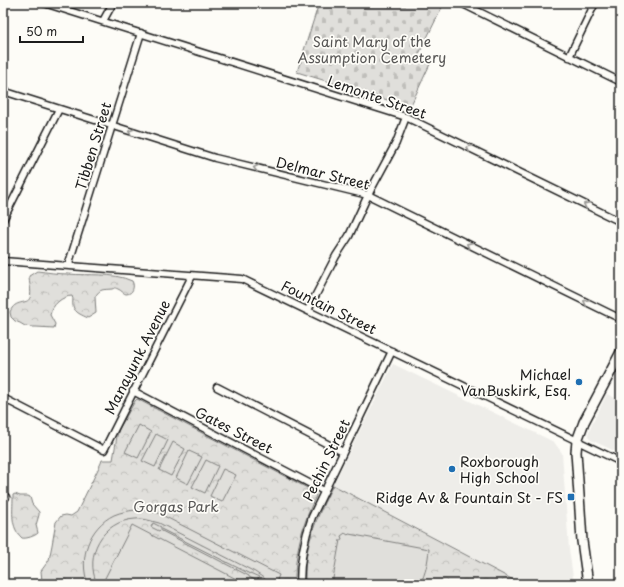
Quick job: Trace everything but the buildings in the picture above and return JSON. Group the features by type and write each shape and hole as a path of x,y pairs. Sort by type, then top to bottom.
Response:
{"main road":[{"path":"588,584 582,541 576,452 577,441 584,422 621,352"}],"street":[{"name":"Lemonte Street","path":"44,3 406,117 621,222"},
{"path":"103,22 112,3"},
{"path":"463,3 621,82"},
{"path":"569,57 595,3"},
{"name":"Tibben Street","path":"68,266 141,33"},
{"name":"Delmar Street","path":"3,91 230,162 368,195 621,319"},
{"path":"3,220 59,109"},
{"path":"308,310 336,256 349,236 368,195 396,143 406,117"},
{"name":"Fountain Street","path":"3,261 242,279 621,462"},
{"name":"Manayunk Avenue","path":"3,398 104,450 192,276"},
{"name":"Pechin Street","path":"300,584 301,562 312,517 392,351"},
{"path":"218,387 343,452"},
{"name":"Gates Street","path":"133,391 324,491"}],"shaded area":[{"name":"Roxborough High School","path":"393,364 554,442 562,453 569,549 574,584 521,584 333,485"},
{"path":"607,394 621,401 621,454 591,440 588,437 592,424"}],"green space":[{"name":"Saint Mary of the Assumption Cemetery","path":"319,3 444,3 417,58 430,64 410,107 297,72"},
{"path":"37,271 76,275 117,276 132,281 133,287 132,291 128,294 115,288 100,291 95,297 96,313 88,318 79,314 75,310 72,296 68,296 61,299 51,311 50,315 55,324 54,328 25,326 15,321 11,317 10,312 15,305 30,298 31,290 29,276"},
{"name":"Gorgas Park","path":"137,399 315,492 316,496 300,539 296,562 295,584 40,584 42,581 41,571 49,560 56,522 61,516 71,516 77,512 102,460 113,460 119,429"},
{"path":"139,425 151,432 138,458 125,452"},
{"path":"156,434 168,440 155,467 142,461"},
{"path":"173,442 185,449 171,476 159,470"},
{"path":"189,451 202,457 188,484 176,478"},
{"path":"206,460 218,466 205,493 192,487"},
{"path":"223,469 236,475 222,502 210,496"},
{"path":"333,485 521,584 305,584 306,559 310,539 320,511"},
{"path":"15,494 30,497 32,504 39,512 36,525 38,533 33,536 22,538 18,534 14,524 13,514 13,495"},
{"path":"135,510 158,513 279,575 277,580 280,584 270,584 255,572 159,523 138,519 123,521 113,526 105,533 99,541 93,562 97,584 88,584 84,564 85,554 92,535 105,520 122,512"},
{"path":"153,523 161,527 161,529 250,574 259,577 257,581 160,530 159,531 151,527"},
{"path":"132,525 246,584 111,584 104,580"},
{"path":"345,533 348,535 429,549 424,576 420,584 332,584 340,540 342,539 341,536"}],"place":[{"name":"Michael VanBuskirk, Esq.","path":"579,382"},
{"name":"Roxborough High School","path":"452,469"},
{"name":"Ridge Av & Fountain St - FS","path":"571,497"}]}
